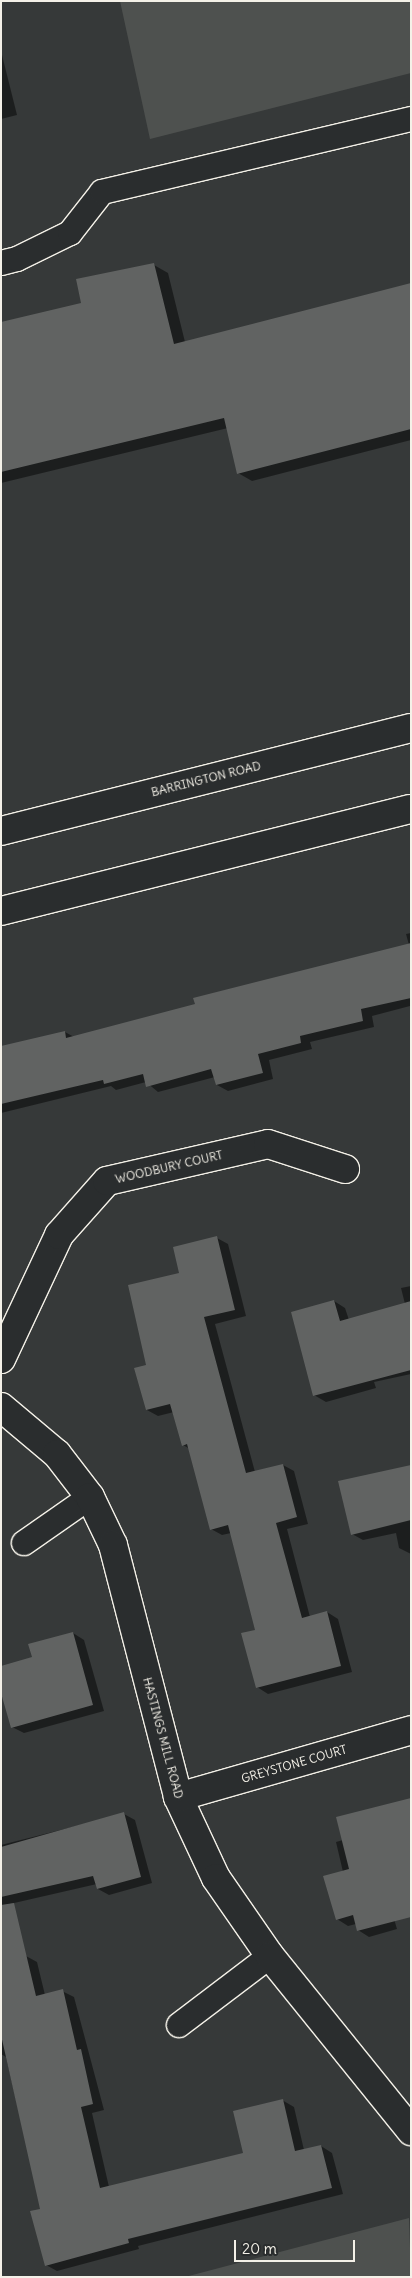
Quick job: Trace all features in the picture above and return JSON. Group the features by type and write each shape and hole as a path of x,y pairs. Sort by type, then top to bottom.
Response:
{"street":[{"name":"BARRINGTON ROAD","path":"1,831 411,728"},
{"path":"1,911 411,809"},
{"name":"WOODBURY COURT","path":"1,1359 59,1235 107,1181 268,1144 345,1169"},
{"name":"HASTINGS MILL ROAD","path":"1,1407 57,1454 90,1497 113,1545 178,1797 216,1878 270,1956 411,2131"},
{"name":"GREYSTONE COURT","path":"178,1797 411,1730"}],"lane":[{"path":"1,263 70,233 102,192 411,119"},
{"path":"24,1543 90,1497"},
{"path":"179,2026 270,1956"}],"shaded area":[{"path":"120,1 411,1 411,73 150,139"},
{"path":"409,2218 411,2277 185,2277"}],"building":[{"path":"154,263 174,344 411,283 411,429 237,474 224,418 1,472 1,322 81,303 76,279"},
{"path":"411,943 411,998 361,1009 363,1021 300,1036 301,1043 258,1054 263,1073 216,1085 211,1069 146,1087 143,1074 104,1084 103,1080 1,1104 1,1046 65,1031 66,1038 195,1004 193,998"},
{"path":"217,1236 235,1310 204,1317 246,1473 283,1464 297,1517 276,1523 302,1618 327,1611 341,1666 256,1688 241,1633 255,1630 228,1525 210,1530 187,1444 182,1446 170,1404 146,1410 134,1368 146,1365 128,1285 179,1273 173,1247"},
{"path":"334,1300 340,1321 411,1301 411,1370 313,1396 291,1312"},
{"path":"411,1465 411,1520 351,1535 338,1481"},
{"path":"73,1632 93,1705 11,1728 1,1693 1,1666 32,1657 28,1644"},
{"path":"411,1798 411,1917 357,1931 353,1915 336,1920 323,1876 349,1869 336,1817"},
{"path":"124,1812 141,1877 97,1889 93,1876 1,1897 1,1847"},
{"path":"14,1903 36,1996 63,1989 77,2050 81,2049 93,2104 81,2107 100,2188 243,2153 233,2111 283,2099 295,2151 321,2145 332,2188 128,2239 129,2243 45,2266 30,2211 40,2209 1,2035 1,1905"}]}
